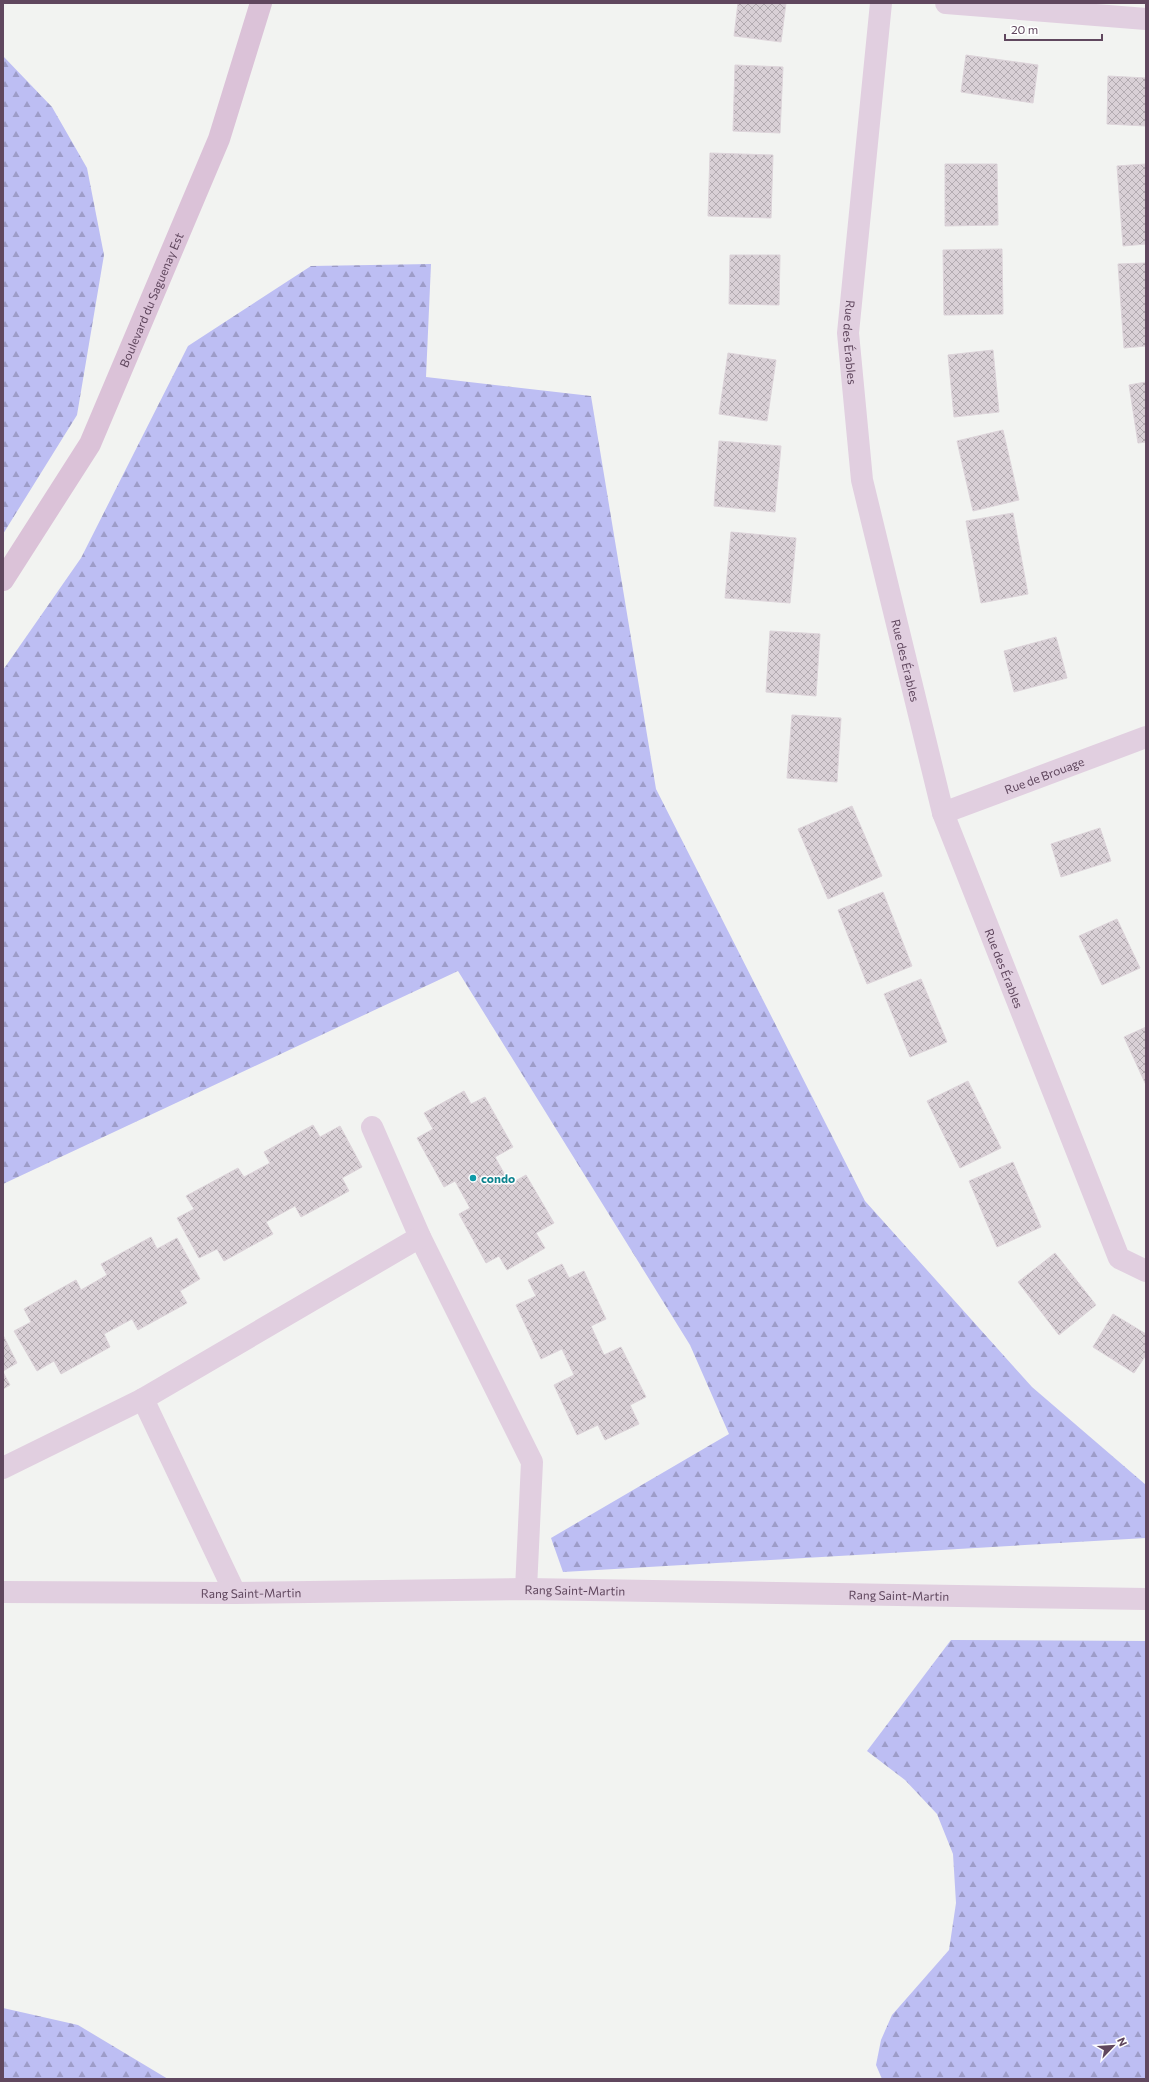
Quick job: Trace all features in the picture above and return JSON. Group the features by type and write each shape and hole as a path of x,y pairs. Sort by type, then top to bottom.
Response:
{"main road":[{"name":"Boulevard du Saguenay Est","path":"3,580 90,444 219,139 262,3"}],"street":[{"name":"Rue des Érables","path":"881,3 848,333 862,480 943,813 1119,1258 1146,1271"},
{"path":"946,3 1146,19"},
{"name":"Rue de Brouage","path":"943,813 1146,738"},
{"path":"372,1127 420,1237 532,1462 526,1589"},
{"path":"3,1468 143,1399 420,1237"},
{"path":"143,1399 235,1593"},
{"name":"Rang Saint-Martin","path":"3,1592 235,1593 526,1589 1146,1599"}],"green space":[{"path":"3,56 52,107 87,168 104,255 77,415 3,534"},
{"path":"431,264 426,377 591,396 656,789 865,1201 1032,1387 1146,1485 1146,1538 563,1572 551,1538 729,1434 690,1345 458,971 3,1184 3,670 81,558 188,346 311,266"},
{"path":"951,1640 1146,1641 1146,2079 882,2079 876,2065 881,2040 892,2015 949,1950 956,1903 953,1854 937,1814 905,1780 867,1751"},
{"path":"3,2008 78,2025 168,2079 3,2079"}],"building":[{"path":"738,3 786,3 781,42 734,36"},
{"path":"966,55 1038,65 1033,103 961,92"},
{"path":"735,65 783,67 780,133 733,131"},
{"path":"1108,76 1146,78 1146,126 1107,124"},
{"path":"710,153 773,155 771,218 708,216"},
{"path":"945,164 997,164 998,225 945,226"},
{"path":"1146,164 1146,244 1123,246 1117,166"},
{"path":"1002,249 1003,314 944,315 943,250"},
{"path":"730,255 780,255 779,305 729,304"},
{"path":"1146,263 1146,346 1124,348 1118,264"},
{"path":"993,350 999,412 954,417 948,355"},
{"path":"728,353 776,360 767,421 719,414"},
{"path":"1146,382 1146,442 1138,443 1129,385"},
{"path":"1003,430 1019,500 973,511 957,441"},
{"path":"719,441 781,446 775,512 714,506"},
{"path":"1013,513 1028,594 981,603 966,521"},
{"path":"731,532 796,538 790,603 725,598"},
{"path":"770,631 820,634 816,696 766,692"},
{"path":"1056,637 1067,678 1014,692 1004,651"},
{"path":"792,715 841,718 837,782 787,778"},
{"path":"852,806 882,876 828,899 798,829"},
{"path":"1100,828 1111,861 1061,877 1051,844"},
{"path":"883,892 912,966 867,984 838,910"},
{"path":"1117,919 1140,968 1102,985 1079,936"},
{"path":"921,979 947,1042 910,1057 884,994"},
{"path":"1146,1027 1146,1085 1124,1037"},
{"path":"968,1081 1001,1148 960,1168 927,1101"},
{"name":"condo","path":"464,1091 471,1104 485,1097 513,1147 495,1157 510,1184 526,1175 554,1223 536,1233 545,1248 507,1270 499,1256 486,1263 459,1214 470,1208 455,1181 444,1187 417,1138 433,1129 424,1113"},
{"path":"313,1125 320,1137 340,1126 362,1167 342,1178 349,1191 301,1217 295,1206 266,1222 273,1234 224,1261 217,1249 199,1258 177,1218 194,1209 186,1196 238,1168 244,1177 270,1163 264,1152"},
{"path":"1013,1162 1041,1227 997,1247 969,1181"},
{"path":"151,1237 157,1249 177,1238 200,1279 180,1291 187,1303 138,1330 132,1319 104,1334 110,1347 61,1374 54,1361 37,1371 14,1331 31,1322 24,1309 76,1280 81,1290 107,1275 101,1264"},
{"path":"1055,1253 1096,1305 1059,1335 1018,1282"},
{"path":"562,1264 569,1278 584,1271 606,1319 591,1326 604,1355 621,1347 646,1397 630,1405 639,1424 605,1440 598,1425 577,1435 554,1385 574,1375 562,1349 541,1359 516,1305 536,1296 528,1280"},
{"path":"1113,1314 1146,1334 1146,1355 1134,1373 1093,1347"},
{"path":"3,1335 17,1363 3,1371"},
{"path":"3,1372 10,1385 3,1389"}],"place":[{"name":"condo","path":"473,1178"}]}
